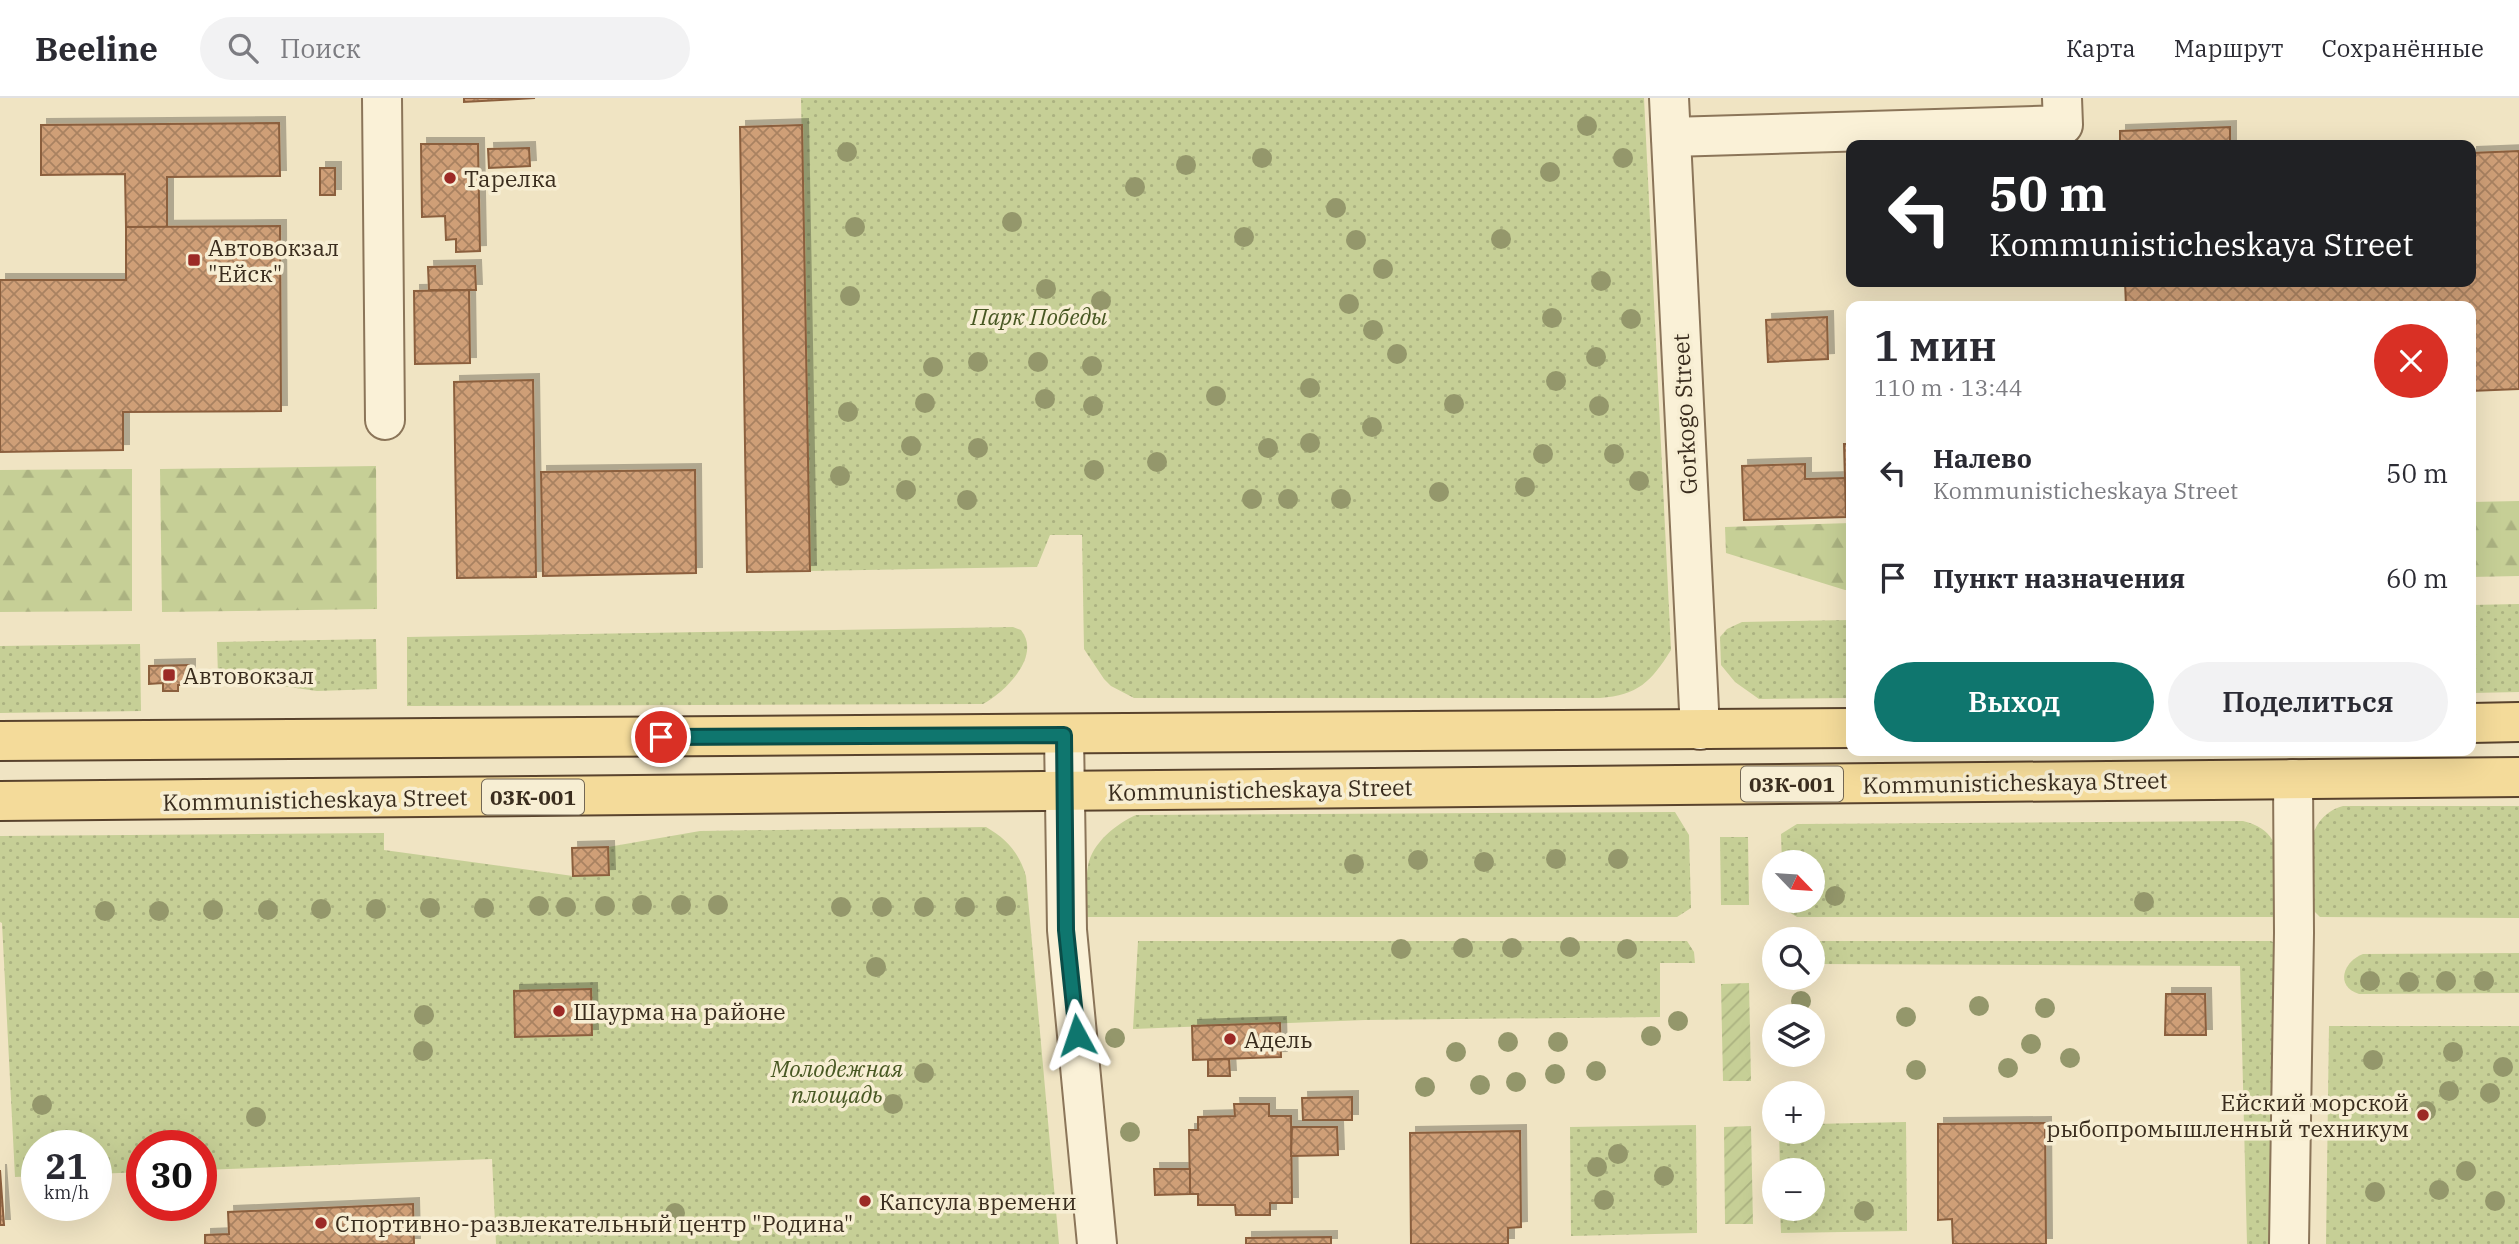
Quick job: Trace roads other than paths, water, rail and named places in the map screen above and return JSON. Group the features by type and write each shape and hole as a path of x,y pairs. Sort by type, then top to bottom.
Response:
{"main road":[{"path":"2476,723 2519,723"},
{"path":"0,741 1846,728"},
{"name":"Kommunisticheskaya Street","path":"0,801 2519,777"}],"street":[{"path":"382,98 385,420"},
{"name":"Gorkogo Street","path":"1669,98 1700,730"},
{"path":"1671,137 2063,125 2062,98"},
{"path":"1064,735 1066,930 1097,1244"},
{"path":"2289,1244 2294,933 2293,779"}],"place":[{"name":"Тарелка","path":"450,178"},
{"name":"Автовокзал \"Ейск\"","path":"194,260"},
{"name":"Автовокзал","path":"169,675"},
{"name":"Шаурма на районе","path":"559,1011"},
{"name":"Адель","path":"1230,1039"},
{"name":"Ейский морской рыбопромышленный техникум","path":"2423,1115"},
{"name":"Капсула времени","path":"865,1201"},
{"name":"Спортивно-развлекательный центр \"Родина\"","path":"321,1223"}],"park label":[{"name":"Парк Победы","path":"1039,316"},
{"name":"Молодежная площадь","path":"837,1081"}]}
